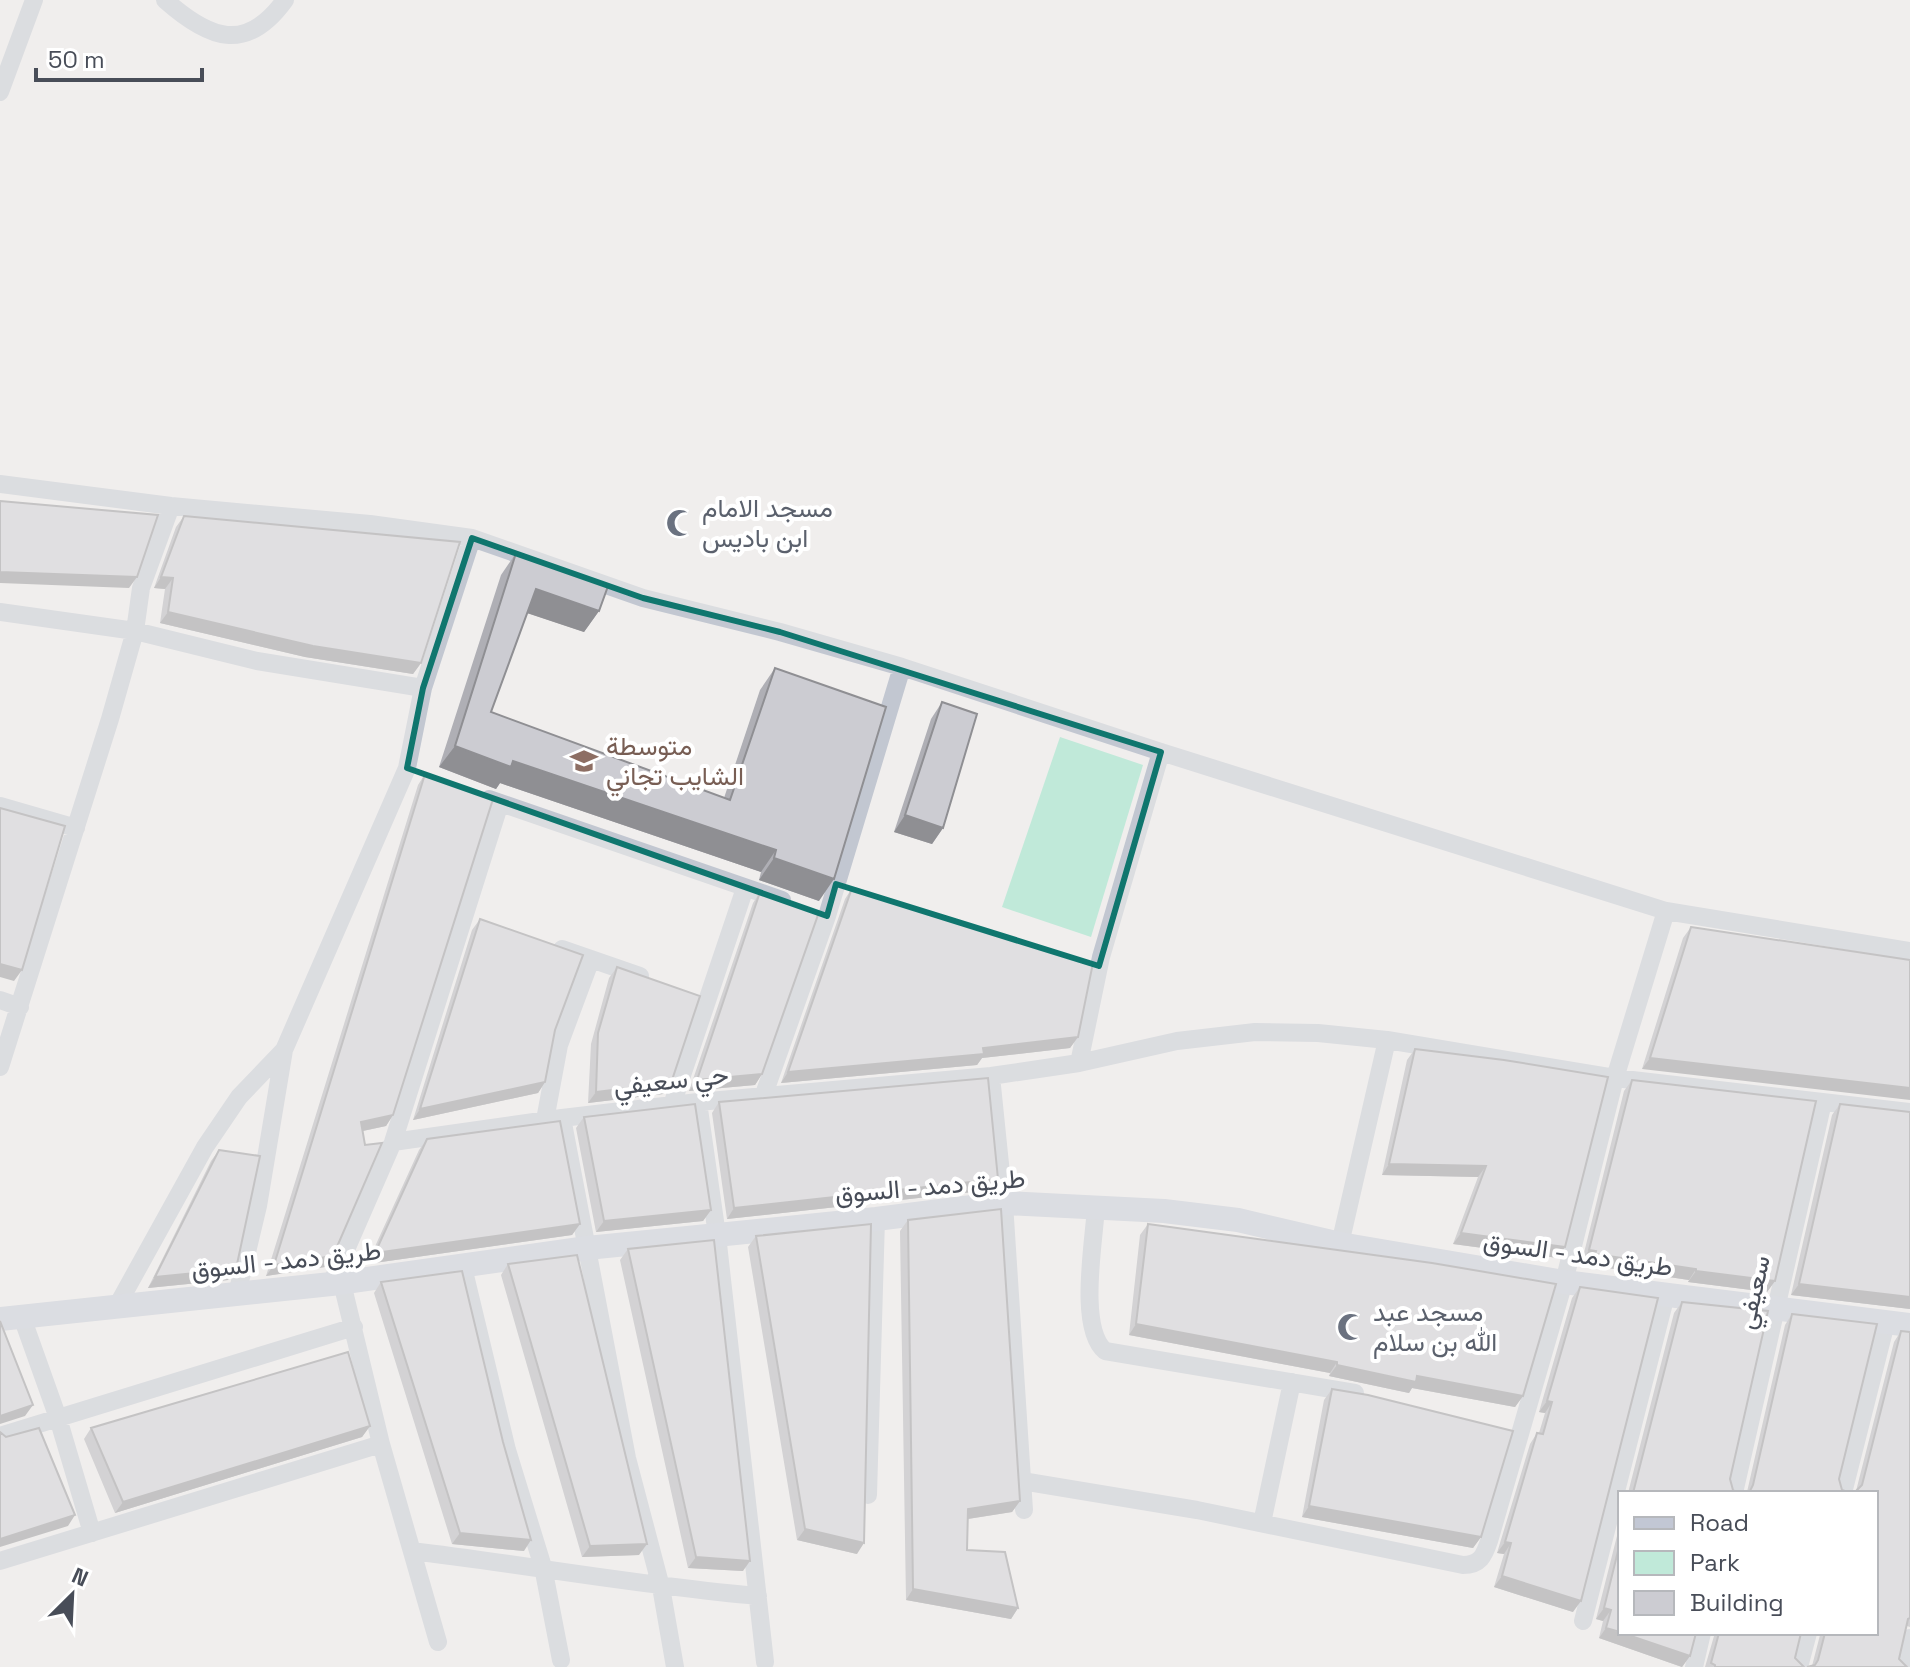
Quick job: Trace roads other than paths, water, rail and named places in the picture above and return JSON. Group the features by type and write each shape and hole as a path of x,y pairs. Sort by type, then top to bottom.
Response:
{"main road":[{"name":"طريق دمد - السوق","path":"11,1318 337,1283 587,1248 1004,1203 1164,1211 1238,1220 1340,1244 1564,1282 1898,1324"}],"street":[{"path":"0,92 34,0"},
{"path":"165,0 205,28 224,35 239,36 253,32 285,0"},
{"path":"0,484 171,506 370,524 472,538 643,598 780,632 902,667 1666,911 1910,951"},
{"path":"0,1067 135,631 141,588 171,506"},
{"path":"237,1294 258,1206 284,1050 414,771 423,688 472,538"},
{"path":"0,612 135,631 257,661 423,688"},
{"name":"حي سعيفي","path":"393,1142 553,1119 763,1097 813,911 844,886 902,667"},
{"path":"1079,1063 1091,964 1161,752"},
{"path":"478,795 813,911"},
{"path":"438,1642 381,1444 354,1327 337,1283 393,1142 472,918 500,803"},
{"path":"0,806 76,828"},
{"path":"672,1105 699,996 745,888"},
{"path":"1022,1481 1262,1523 1473,1565 1485,1553 1513,1432 1564,1282 1615,1078 1666,911"},
{"path":"549,945 663,984"},
{"path":"591,959 559,1045 553,1119 587,1248 627,1458 661,1587 675,1667"},
{"path":"0,1000 20,1007"},
{"path":"763,1097 991,1076 1079,1063 1177,1041 1255,1032 1318,1033 1387,1040 1615,1078 1910,1112"},
{"path":"1340,1244 1387,1040"},
{"path":"117,1306 205,1147 239,1097 284,1050"},
{"path":"991,1076 1004,1203 1024,1510"},
{"path":"698,1102 717,1235 765,1662"},
{"name":"سعيفي","path":"1734,1491 1823,1102"},
{"path":"1096,1207 1089,1309 1091,1325 1099,1345 1105,1351 1377,1398"},
{"path":"868,1495 876,1219"},
{"path":"463,1267 507,1450 543,1567 561,1660"},
{"path":"1583,1621 1666,1295"},
{"path":"11,1318 58,1418 92,1533"},
{"path":"1844,1491 1898,1324"},
{"path":"0,1436 354,1327"},
{"path":"1262,1523 1292,1382"},
{"path":"0,1561 381,1444"},
{"path":"412,1551 543,1567 661,1587 758,1596"},
{"path":"1694,1667 1702,1635"},
{"path":"1799,1667 1807,1635"},
{"path":"1903,1667 1910,1638"}],"place":[{"name":"مسجد الامام ابن باديس","path":"680,523"},
{"name":"متوسطة الشايب تجاني","path":"584,761"},
{"name":"مسجد عبد الله بن سلام","path":"1351,1327"}]}
